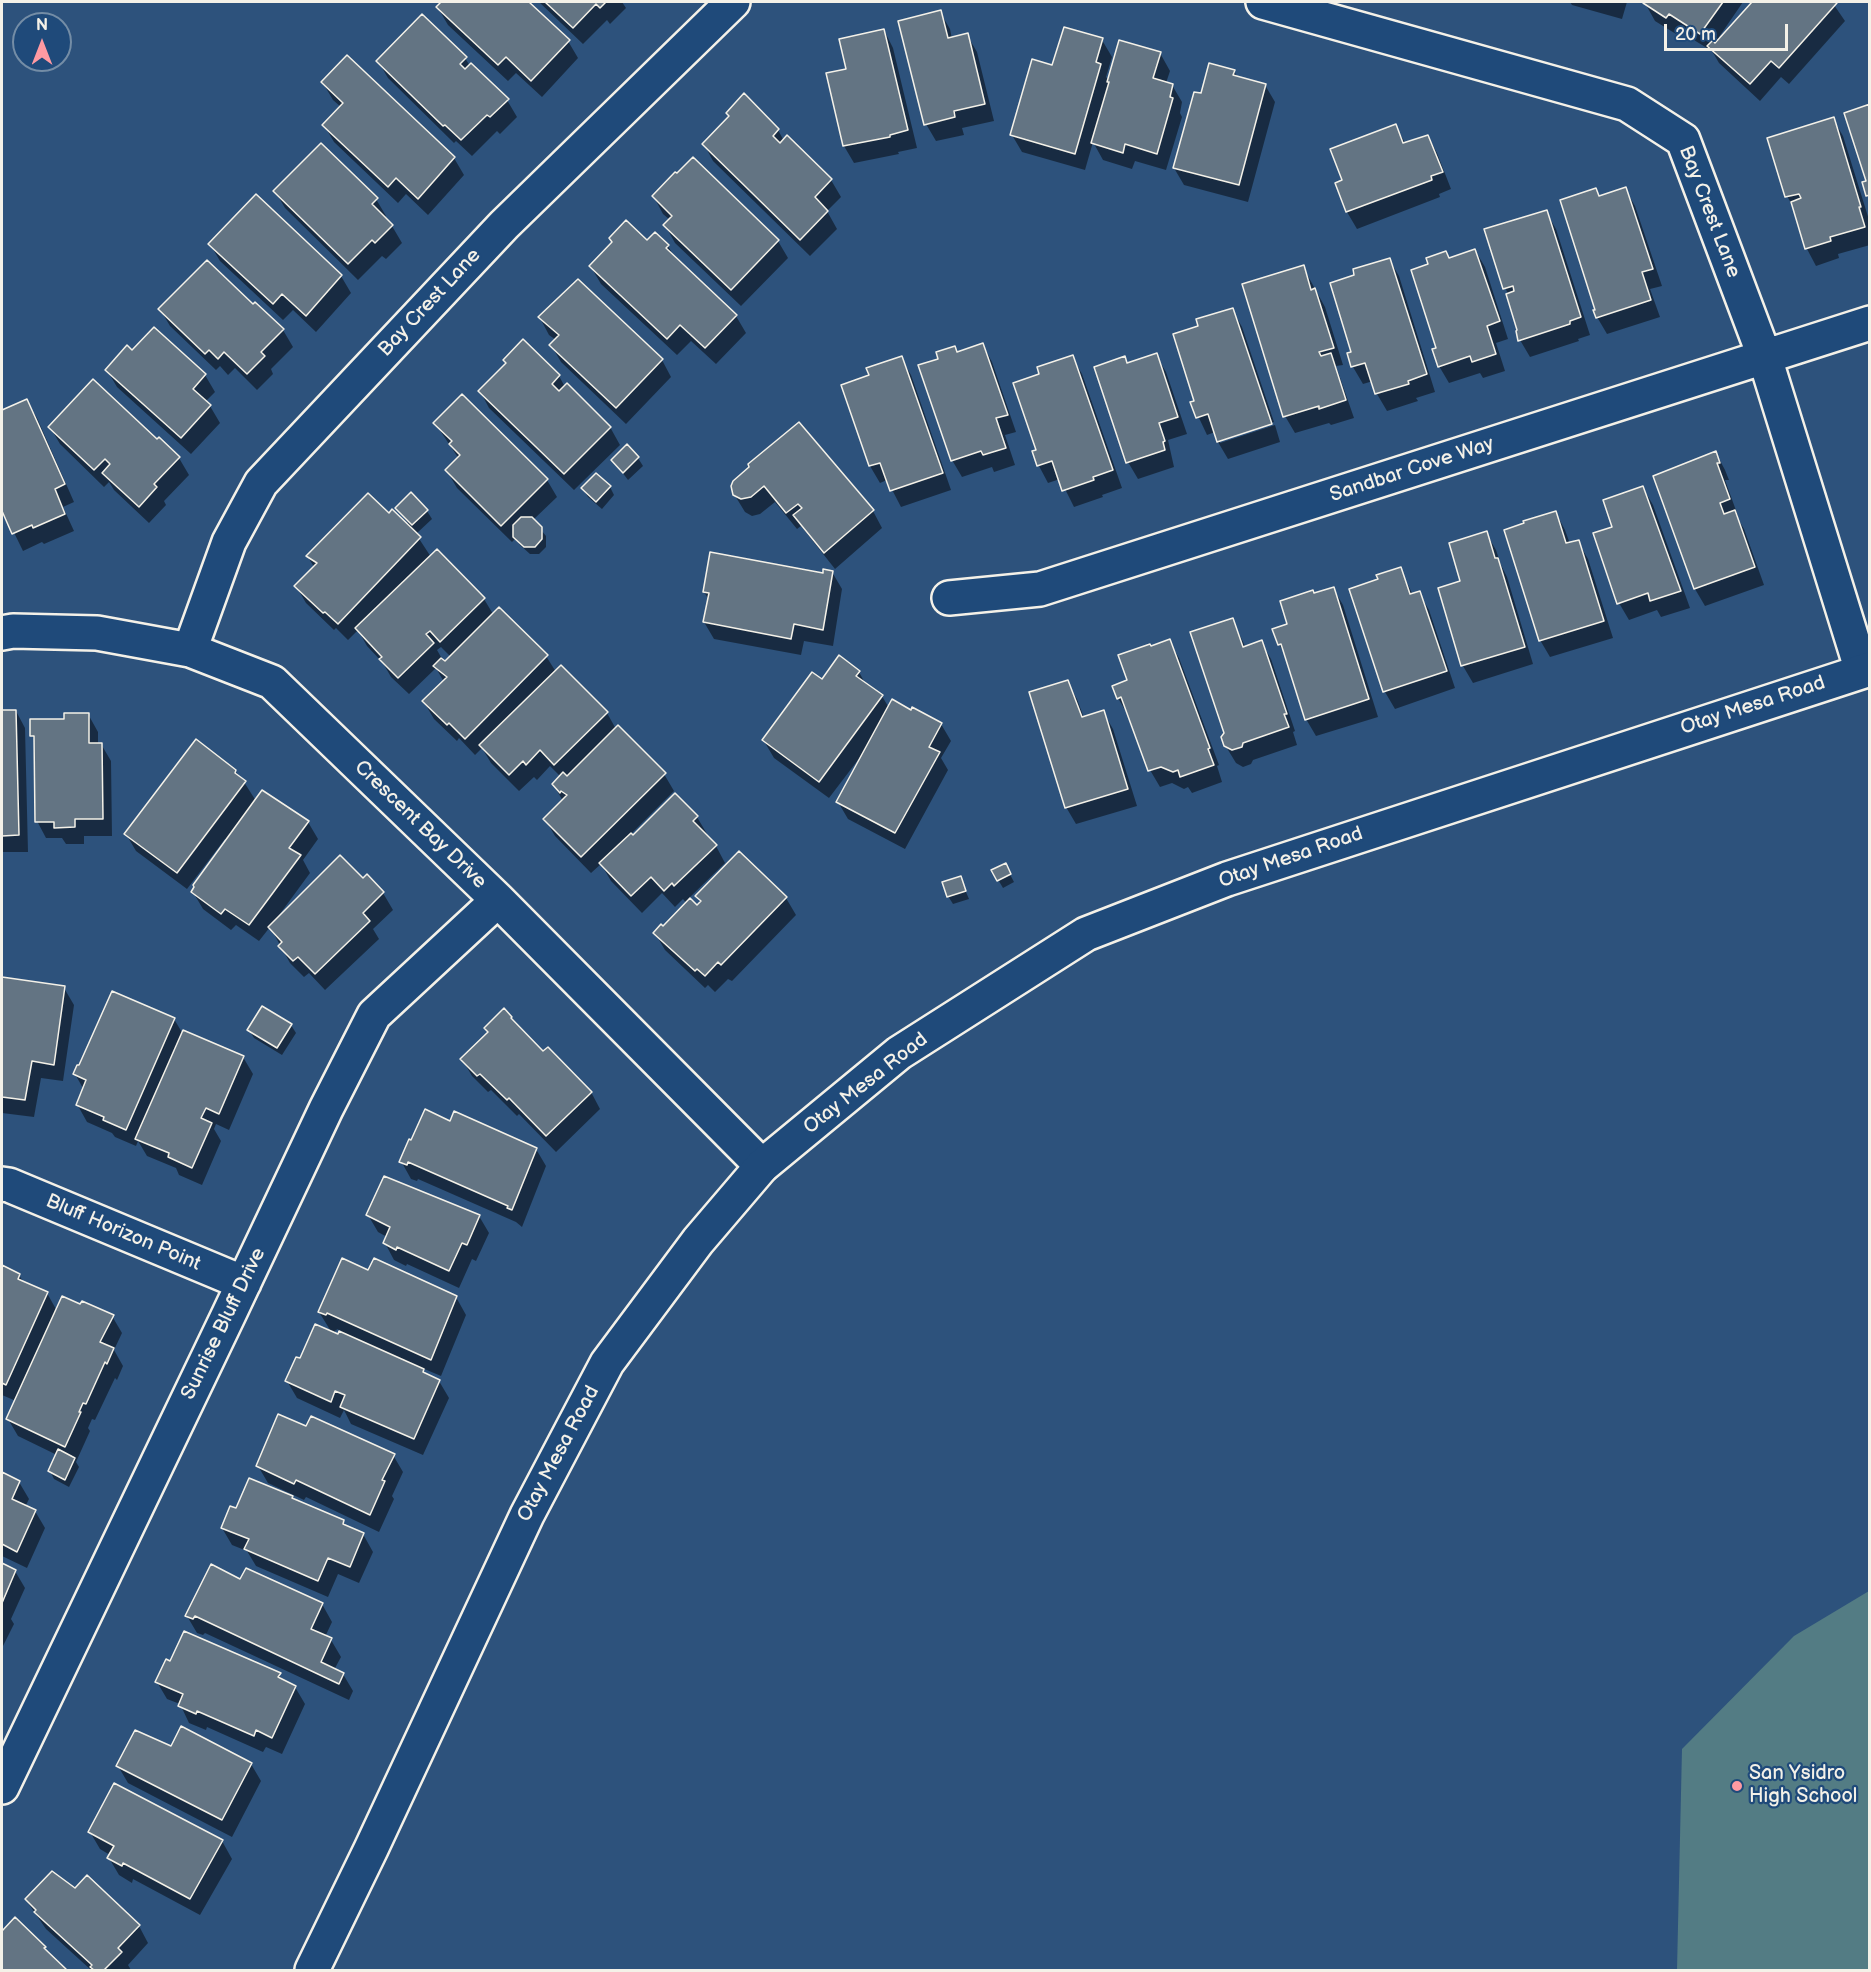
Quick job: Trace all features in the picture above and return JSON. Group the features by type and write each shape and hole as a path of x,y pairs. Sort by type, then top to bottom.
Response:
{"street":[{"name":"Bay Crest Lane","path":"190,650 229,542 261,483 498,231 733,2"},
{"name":"Bay Crest Lane","path":"1263,2 1627,104 1683,140 1765,358 1866,670"},
{"name":"Sandbar Cove Way","path":"950,598 1040,589 1869,323"},
{"name":"Crescent Bay Drive","path":"2,633 13,631 97,633 190,650 272,682 498,900 762,1166"},
{"name":"Otay Mesa Road","path":"312,1971 526,1515 607,1363 698,1241 762,1166 899,1053 1086,934 1227,879 1866,670"},
{"name":"Sunrise Bluff Drive","path":"2,1787 326,1109 374,1015 498,900"},
{"name":"Bluff Horizon Point","path":"2,1184 244,1283"}],"green space":[{"path":"1869,1591 1869,1970 1677,1970 1682,1749 1794,1636"}],"building":[{"path":"441,2 529,2 570,40 531,81 506,57 498,65 436,7"},
{"path":"545,2 606,2 600,8 596,4 573,28"},
{"path":"1644,2 1723,2 1700,34 1669,14 1666,18"},
{"path":"1752,2 1837,3 1779,68 1771,61 1750,84 1707,46 1713,40 1715,43"},
{"path":"941,10 948,38 968,33 985,104 954,111 955,117 924,125 898,21"},
{"path":"422,14 467,57 460,64 465,69 471,63 509,99 490,117 487,115 461,140 445,125 443,126 376,61"},
{"path":"1064,27 1103,38 1096,62 1101,64 1075,154 1010,135 1032,59 1052,65"},
{"path":"884,29 908,130 890,135 890,137 843,146 826,73 846,69 839,39"},
{"path":"1119,40 1161,52 1153,78 1173,84 1170,97 1173,98 1157,154 1125,144 1123,153 1091,143"},
{"path":"347,55 455,157 418,199 396,178 388,187 322,125 343,103 321,82"},
{"path":"1209,63 1235,70 1233,75 1266,84 1239,185 1173,168 1194,92 1201,93"},
{"path":"744,93 779,129 773,136 780,143 787,135 832,179 815,197 828,211 800,240 702,144 729,116 726,113"},
{"path":"1870,104 1870,195 1866,196 1862,182 1866,181 1844,113"},
{"path":"1834,117 1865,227 1830,237 1831,241 1805,249 1791,202 1801,198 1799,194 1785,197 1767,138"},
{"path":"1396,124 1403,143 1428,135 1443,172 1431,176 1432,180 1346,212 1335,183 1342,180 1330,149"},
{"path":"321,143 378,198 372,204 393,225 375,243 372,240 348,264 273,191"},
{"path":"693,157 779,240 731,290 663,225 672,216 652,196"},
{"path":"1626,187 1653,269 1642,272 1651,300 1596,318 1560,200 1596,188 1599,196"},
{"path":"256,194 342,275 306,316 282,294 273,304 208,244"},
{"path":"1547,210 1581,317 1570,321 1570,324 1518,341 1506,294 1514,291 1513,286 1503,289 1484,229"},
{"path":"626,220 647,240 655,232 669,245 666,248 737,315 705,348 680,325 667,339 589,266 612,242 609,238"},
{"path":"1475,249 1500,321 1487,326 1496,354 1472,362 1470,356 1438,367 1432,349 1436,348 1411,270 1428,264 1426,258 1446,251 1449,258"},
{"path":"1390,258 1427,374 1408,381 1409,384 1375,394 1365,363 1351,367 1347,353 1351,352 1330,283 1354,275 1353,269"},
{"path":"207,260 253,304 255,302 284,329 261,352 265,356 247,374 224,352 218,359 209,350 205,354 158,309"},
{"path":"1304,265 1311,290 1315,288 1334,348 1319,352 1321,356 1331,353 1346,400 1283,417 1242,284"},
{"path":"578,279 663,359 616,408 549,345 559,335 538,317"},
{"path":"1233,308 1272,424 1217,442 1208,414 1196,418 1190,402 1194,401 1173,334 1198,326 1196,319"},
{"path":"154,327 206,374 193,389 211,405 181,438 105,370 127,345 132,350"},
{"path":"523,339 560,375 552,384 559,391 567,383 611,427 564,474 478,391 506,363 503,360"},
{"path":"983,343 1008,415 996,418 1006,448 983,455 981,451 951,461 918,365 938,359 936,352 955,346 957,352"},
{"path":"1157,353 1178,417 1159,423 1165,441 1163,442 1165,450 1126,463 1094,367 1125,356 1127,363"},
{"path":"1073,355 1113,470 1093,477 1094,480 1062,491 1052,461 1037,466 1032,451 1036,450 1013,383 1039,374 1037,367"},
{"path":"902,356 943,473 890,491 880,463 869,466 841,385 869,375 866,368"},
{"path":"93,379 157,439 159,437 180,457 154,484 157,487 139,507 102,473 110,464 105,459 94,470 48,427"},
{"path":"462,394 548,479 501,526 445,470 460,455 449,444 452,441 433,423"},
{"path":"27,399 65,484 55,489 65,514 33,528 32,525 12,534 2,511 2,410"},
{"path":"799,422 874,510 824,553 793,515 802,508 798,504 786,513 764,486 751,497 741,499 733,495 731,486 733,481 749,467 748,464"},
{"path":"627,444 639,457 623,473 611,460"},
{"path":"1716,451 1720,463 1717,463 1730,499 1720,503 1724,514 1735,510 1755,567 1694,589 1653,476"},
{"path":"596,473 611,486 596,502 581,488"},
{"path":"1643,486 1681,591 1650,601 1648,593 1617,604 1593,533 1612,527 1603,500"},
{"path":"411,492 428,510 412,525 395,508"},
{"path":"368,493 389,513 392,509 421,537 338,624 294,586 317,563 306,556"},
{"path":"1556,511 1566,543 1579,540 1604,621 1539,641 1504,530 1524,523 1523,521"},
{"path":"521,517 532,517 542,527 542,539 535,547 524,547 513,537 513,525"},
{"path":"1487,531 1495,558 1498,558 1525,647 1461,666 1438,588 1460,581 1449,543"},
{"path":"437,549 485,598 440,642 430,631 426,634 434,643 398,678 379,659 382,657 355,628"},
{"path":"710,552 823,573 823,569 833,571 823,630 794,624 791,639 703,622 709,593 703,592"},
{"path":"1401,567 1410,594 1420,591 1447,671 1383,692 1349,589 1378,579 1376,575"},
{"path":"1334,587 1369,699 1305,720 1281,644 1278,645 1272,629 1287,624 1280,601 1313,590 1314,593"},
{"path":"499,607 548,655 465,739 422,701 447,677 433,666 441,658 445,661"},
{"path":"1233,618 1243,647 1262,640 1287,714 1284,714 1289,727 1243,743 1242,747 1232,750 1224,746 1221,737 1224,733 1190,632"},
{"path":"1170,639 1210,748 1208,749 1214,765 1180,777 1178,770 1173,772 1161,767 1148,771 1121,697 1117,699 1112,686 1127,680 1118,655"},
{"path":"839,655 860,671 856,676 883,695 819,782 762,740 812,672 822,679"},
{"path":"561,665 608,712 554,765 540,750 526,765 523,761 509,775 479,745"},
{"path":"1068,680 1082,717 1104,710 1128,789 1065,808 1029,692"},
{"path":"892,699 942,723 929,747 940,752 895,833 836,802"},
{"path":"2,710 16,710 19,835 2,836"},
{"path":"64,713 89,713 89,743 102,743 103,819 75,819 75,827 54,828 54,822 35,822 34,736 30,736 30,719 64,719"},
{"path":"618,725 666,773 581,857 543,819 567,795 561,791 560,793 552,784 563,772 567,776"},
{"path":"196,739 236,770 235,773 246,781 177,873 124,834"},
{"path":"262,790 309,821 289,848 301,855 249,925 225,909 221,914 191,892 193,885"},
{"path":"675,793 698,816 693,821 717,845 674,886 672,883 664,891 651,877 631,896 599,863 631,833 633,835"},
{"path":"739,851 787,897 721,965 718,962 705,976 697,969 695,971 653,933 690,898 697,905 701,901 695,896"},
{"path":"340,855 363,878 367,874 384,892 363,913 370,921 315,974 298,957 293,961 278,946 282,942 268,927"},
{"path":"1006,863 1011,874 997,881 991,870"},
{"path":"961,876 966,891 947,897 942,882"},
{"path":"2,977 65,986 54,1065 32,1061 25,1100 2,1097"},
{"path":"112,991 175,1018 126,1130 76,1105 86,1080 73,1074"},
{"path":"262,1006 292,1024 277,1048 247,1030"},
{"path":"504,1008 543,1051 548,1047 592,1092 546,1136 509,1098 507,1100 480,1074 477,1076 460,1059 488,1032 484,1028"},
{"path":"183,1030 244,1056 219,1114 206,1108 201,1118 212,1123 192,1168 168,1157 169,1153 135,1139"},
{"path":"425,1109 450,1121 454,1111 537,1148 512,1210 507,1208 508,1206 408,1162 407,1165 399,1162"},
{"path":"384,1176 480,1215 467,1245 462,1243 449,1271 383,1243 390,1227 366,1215"},
{"path":"342,1258 368,1270 374,1258 457,1296 431,1360 327,1313 326,1315 318,1312"},
{"path":"2,1265 20,1274 18,1279 48,1292 6,1385 2,1383"},
{"path":"62,1296 80,1304 82,1301 114,1315 100,1342 114,1348 86,1404 83,1403 65,1447 6,1419"},
{"path":"315,1324 338,1334 339,1331 424,1369 423,1372 440,1380 414,1439 340,1407 345,1395 335,1391 331,1402 285,1381 296,1357 300,1358"},
{"path":"278,1414 306,1426 311,1416 395,1454 382,1480 385,1481 370,1515 296,1480 294,1484 256,1466"},
{"path":"58,1449 75,1458 65,1480 48,1471"},
{"path":"2,1472 20,1481 12,1499 36,1510 17,1552 2,1544"},
{"path":"249,1478 344,1520 343,1524 364,1533 350,1567 328,1558 318,1581 244,1549 249,1539 221,1528 230,1506 236,1508"},
{"path":"2,1563 16,1570 2,1603"},
{"path":"211,1564 240,1579 246,1568 323,1603 311,1629 332,1638 321,1662 344,1673 339,1684 195,1616 193,1619 185,1616"},
{"path":"184,1631 281,1673 278,1677 296,1686 272,1738 256,1730 254,1736 197,1711 196,1714 178,1706 183,1694 155,1682 166,1659 170,1661"},
{"path":"181,1726 252,1763 222,1820 116,1766 135,1730 171,1746"},
{"path":"114,1783 223,1840 190,1899 123,1863 122,1866 107,1858 114,1846 88,1832"},
{"path":"52,1871 75,1888 87,1875 140,1925 118,1948 122,1952 104,1970 94,1970 90,1967 92,1965 34,1912 36,1910 25,1899"},
{"path":"15,1917 67,1970 2,1970 2,1931"}],"place":[{"name":"San Ysidro High School","path":"1737,1786"}]}
